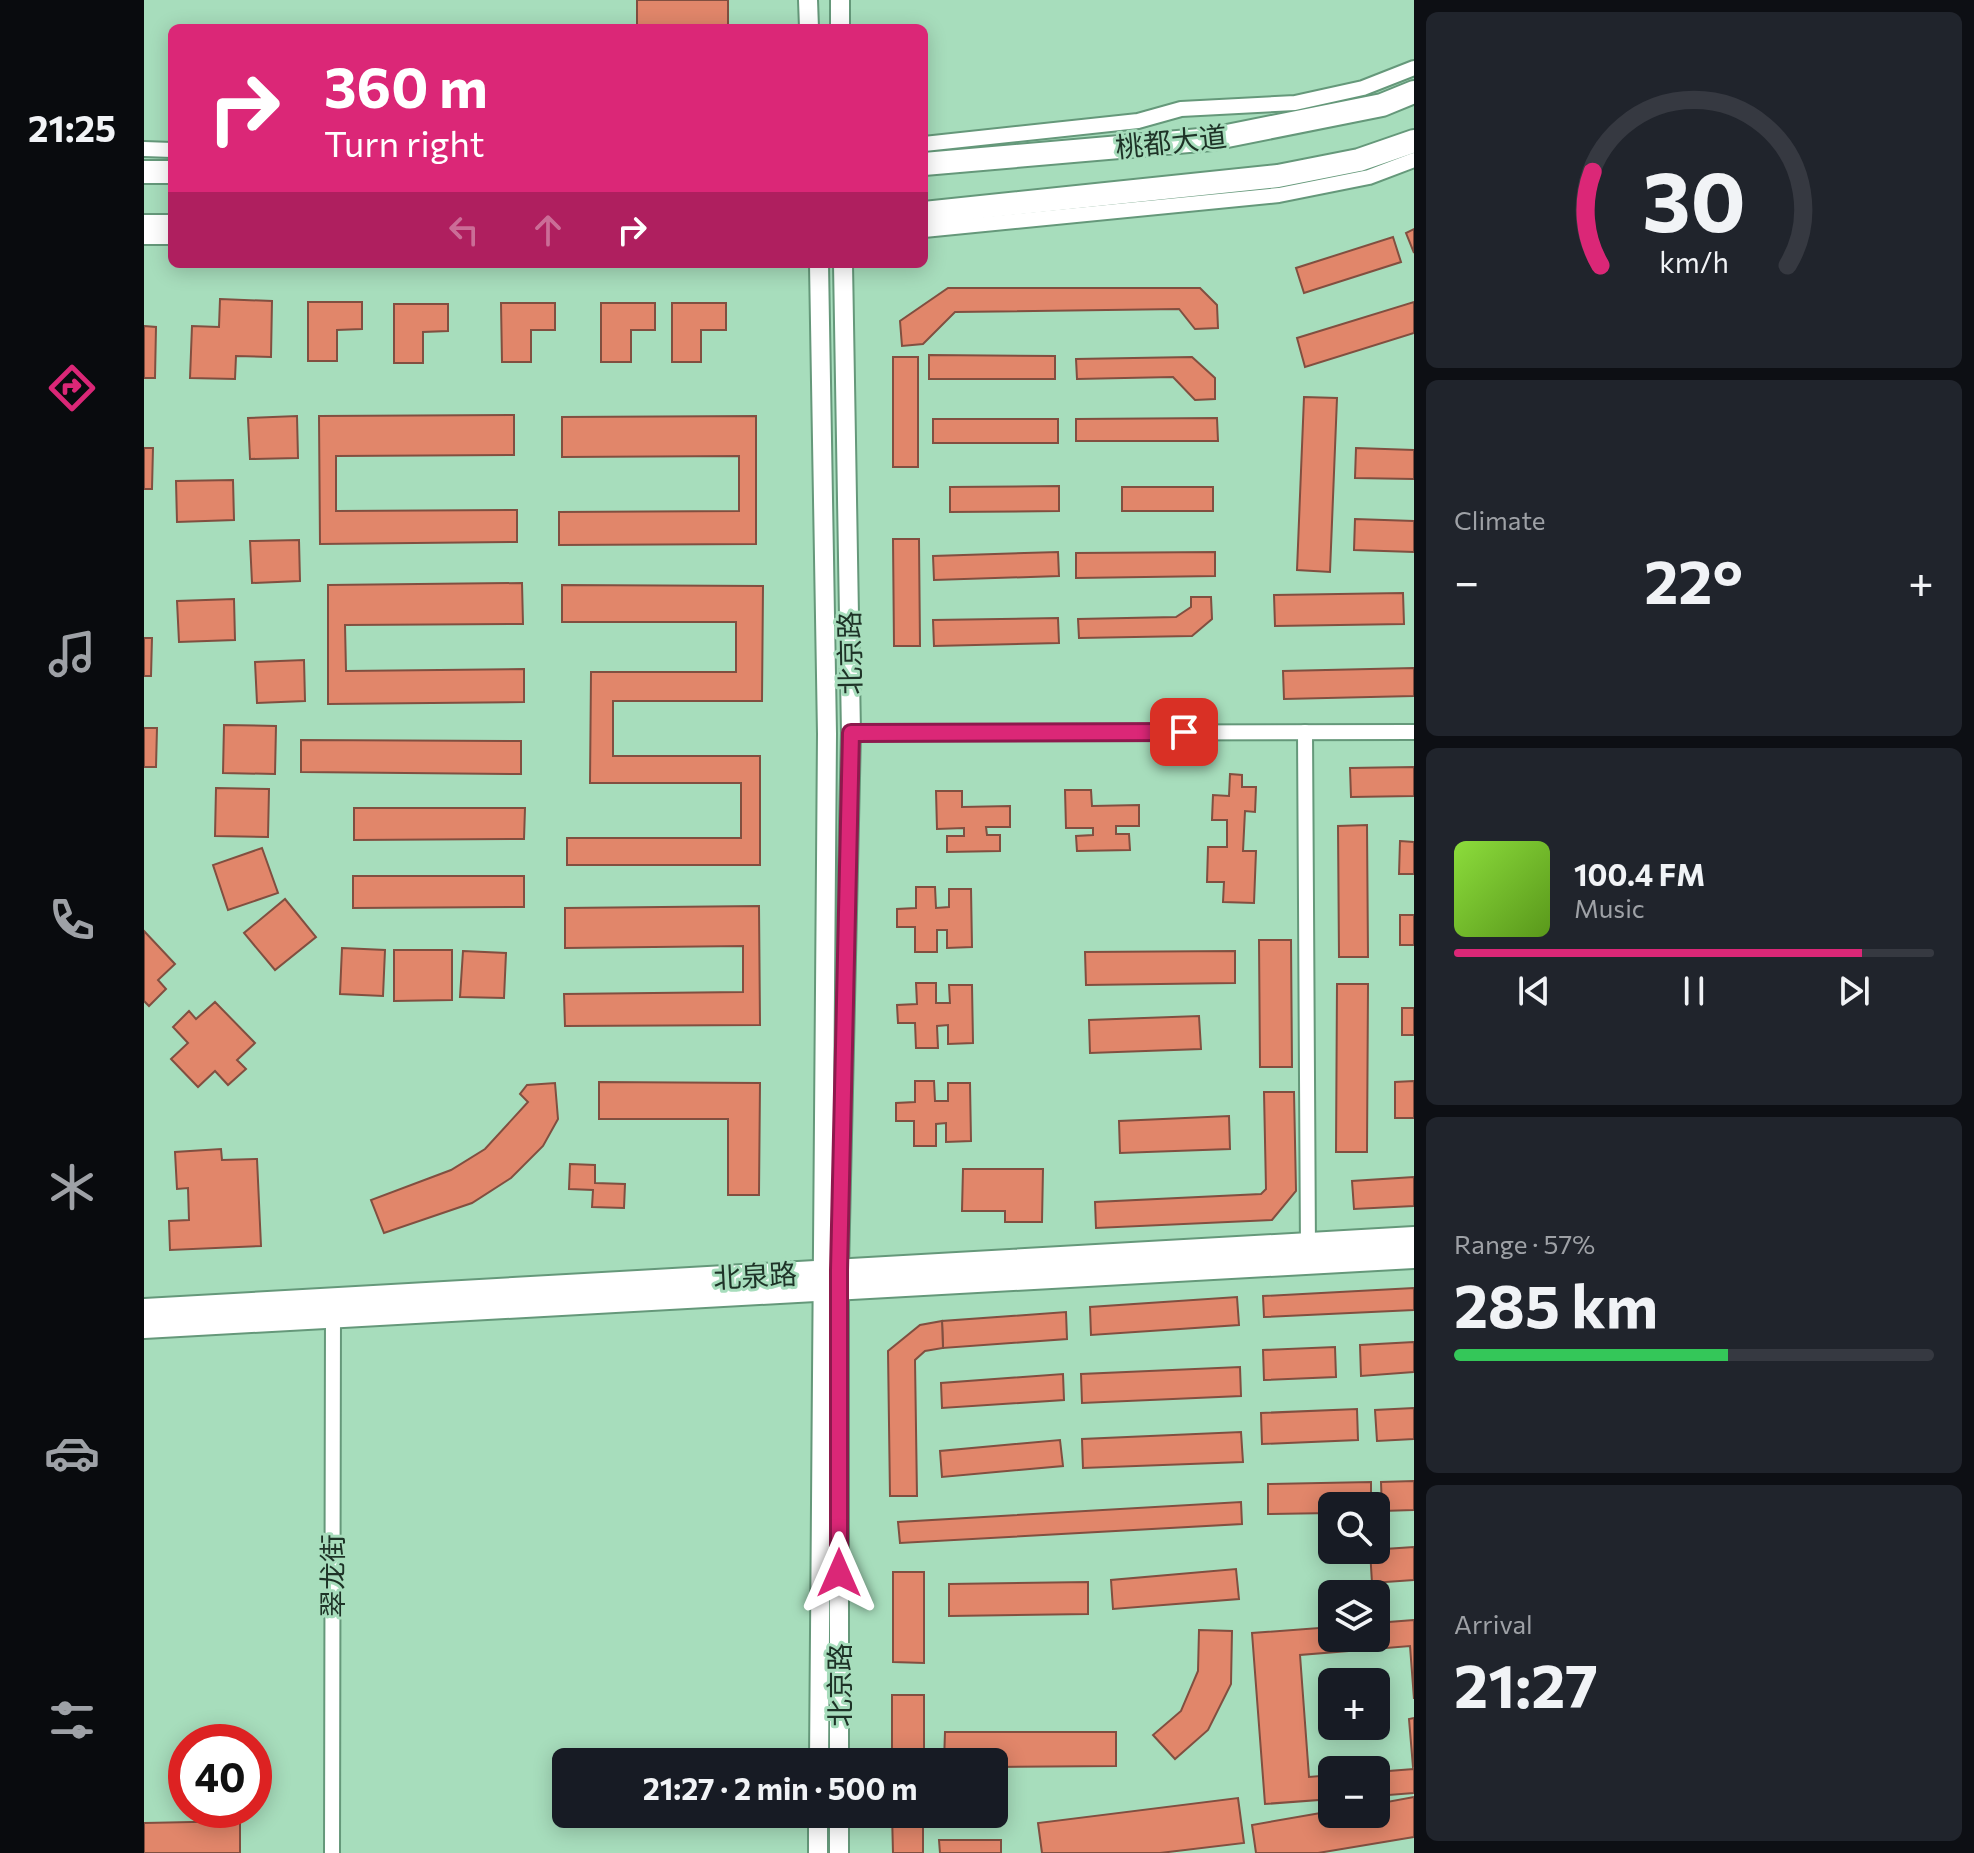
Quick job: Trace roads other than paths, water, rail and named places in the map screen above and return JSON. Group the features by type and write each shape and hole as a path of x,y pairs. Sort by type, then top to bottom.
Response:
{"main road":[{"name":"桃都大道","path":"928,164 1212,139 1382,105 1414,92"},
{"name":"桃都大道","path":"928,213 1278,176 1359,160 1414,141"},
{"path":"144,172 168,172"},
{"name":"北泉路","path":"144,1310 333,1307 1308,1253 1414,1238"},
{"name":"北泉路","path":"1308,1253 1414,1257"},
{"name":"北泉路","path":"144,1327 333,1307"}],"street":[{"path":"808,0 809,24"},
{"path":"840,0 840,24"},
{"path":"928,144 1138,121 1181,109 1295,103 1363,88 1414,68"},
{"path":"144,149 168,150"},
{"path":"928,230 1279,195 1369,177 1414,160"},
{"name":"北京路","path":"819,268 827,734 830,1280 839,1748"},
{"name":"北京路","path":"819,1748 830,1280 851,733 843,268"},
{"path":"1305,732 1308,1253"},
{"path":"851,733 1414,732"},
{"name":"翠龙街","path":"332,1853 333,1307"},
{"path":"818,1828 818,1853"},
{"path":"839,1828 839,1853"}]}
